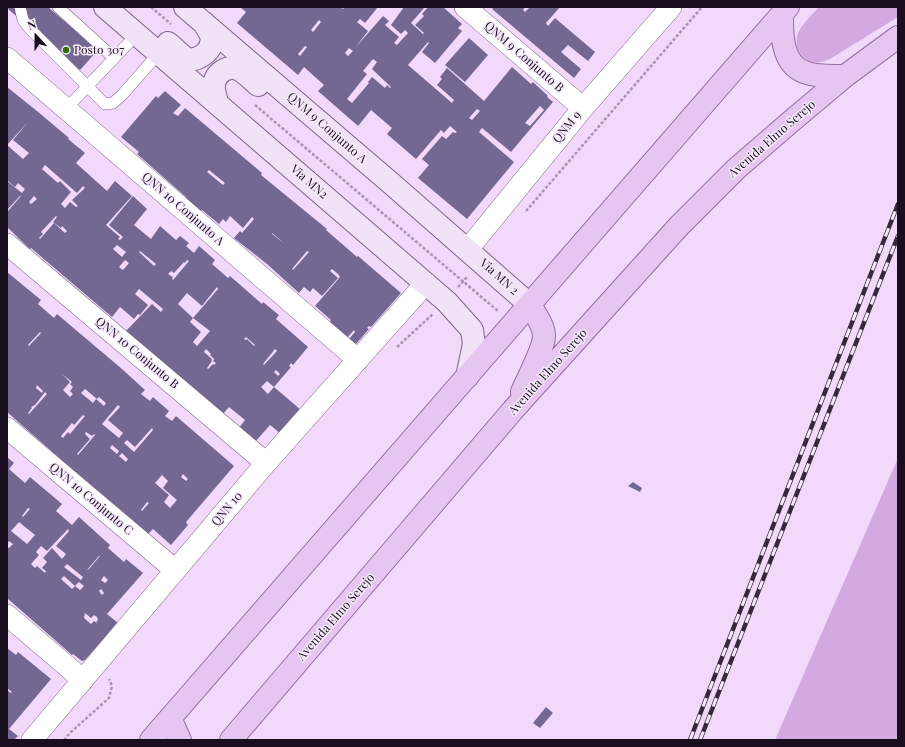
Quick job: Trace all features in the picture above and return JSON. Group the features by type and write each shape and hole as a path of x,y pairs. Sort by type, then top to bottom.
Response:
{"main road":[{"name":"Via MN2","path":"105,7 447,302 472,330 474,344 467,377"},
{"path":"126,7 187,60 195,60 203,57 206,53 211,41 211,35 204,23"},
{"name":"QNM 9 Conjunto A","path":"186,7 475,256"},
{"path":"785,10 784,48 790,59 797,67 803,72 816,75 845,76"},
{"path":"151,740 514,324 785,10"},
{"name":"Avenida Elmo Serejo","path":"231,740 513,410 678,226 736,169 845,76 898,37"},
{"path":"217,103 214,85 220,72 227,68 241,70 324,142 393,185"},
{"name":"Via MN 2","path":"475,256 530,305"},
{"path":"513,410 535,362 544,337 540,322 530,305"},
{"path":"170,718 180,740"}],"street":[{"name":"QNM 9 Conjunto B","path":"465,7 583,108"},
{"name":"QNM 9","path":"475,256 583,108 670,7"},
{"name":"QNN 10 Conjunto A","path":"7,58 358,360"},
{"name":"QNN 10 Conjunto B","path":"7,244 266,463"},
{"name":"QNN 10","path":"32,740 266,463 426,283"},
{"name":"QNN 10 Conjunto C","path":"7,428 175,570"},
{"path":"7,615 83,680"}],"lane":[{"path":"20,7 23,20 30,29 105,104 113,103 122,95 159,53"},
{"path":"58,7 114,58"},
{"path":"66,109 137,34"}],"path":[{"path":"151,7 175,28"},
{"path":"523,215 702,7"},
{"path":"252,102 462,282 514,324"},
{"path":"395,349 447,302 462,282 475,256"},
{"path":"64,740 109,698 112,686 109,679"}],"shaded area":[{"path":"819,7 898,7 898,17 830,59 814,62 809,61 801,55 796,41 799,31 805,22"},
{"path":"898,458 898,740 775,740"}],"building":[{"path":"9,7 48,7 98,50 80,70 8,9"},
{"path":"240,7 340,7 343,9 345,7 378,7 365,23 360,19 357,22 368,31 355,48 383,16 389,21 385,25 399,37 394,43 397,45 408,33 405,30 401,34 391,25 404,7 425,7 411,23 423,34 424,33 415,25 424,16 422,14 428,7 443,7 462,24 458,28 462,31 435,63 422,52 429,43 428,42 408,65 452,103 454,100 437,85 442,79 440,77 447,68 484,101 512,67 531,84 533,82 553,102 511,152 482,128 479,132 514,162 467,219 418,178 429,165 422,159 442,136 446,139 453,132 457,132 450,126 444,133 441,130 416,159 387,134 392,128 371,110 358,126 318,91 324,85 304,67 298,75 237,23 246,12","holes":["319,20 321,22 313,32 311,30","305,46 307,47 300,56 298,54","349,48 353,51 348,56 345,53","373,59 377,62 372,69 391,87 390,88 387,85 385,88 372,77 368,82 369,83 352,103 347,99 367,74 363,71","540,106 544,110 530,126 525,123","477,109 480,111 472,120 469,118"]},
{"path":"494,7 525,7 523,10 525,12 530,7 560,7 546,23 548,26 555,18 595,52 588,61 568,45 561,52 581,69 574,78 492,9"},
{"path":"469,38 488,55 465,82 445,65"},
{"path":"7,87 85,153 76,163 107,191 115,181 132,196 106,225 120,237 118,239 120,240 123,237 109,225 133,196 147,209 134,225 151,239 160,226 176,240 180,236 189,243 186,246 194,253 199,246 215,260 212,264 228,278 230,276 262,304 263,302 279,315 276,319 308,347 293,365 291,363 289,366 291,367 274,387 301,410 281,434 270,425 255,442 239,428 245,420 229,407 223,414 126,331 152,304 161,312 163,309 139,289 135,294 148,305 140,315 138,314 134,319 120,307 112,317 31,248 30,249 7,227 7,210 7,181 22,193 25,189 18,183 15,187 7,180","holes":["28,122 13,140 29,153 23,159 7,145","45,165 77,193 83,186 85,188 72,200 78,206 76,207 70,202 65,208 61,204 71,192 60,181 58,183 42,169","21,196 8,211 7,210","34,196 37,199 31,204 29,202","56,216 57,217 53,222 61,228 62,226 67,231 65,233 54,223 40,239 39,238 43,234 41,232","117,245 126,252 122,257 113,249","140,251 156,264 154,266 139,252","125,260 129,263 123,270 119,267","187,260 189,261 173,280 173,277 168,274 171,271 174,273 184,262 185,263","217,287 218,289 193,318 178,304 187,293 202,306","193,318 210,331 197,346 193,342 201,332 190,322","246,337 255,345 254,346 247,339 244,339","206,349 214,359 213,361 216,363 208,369 207,368 212,361 212,359 204,352","275,349 277,351 264,365 263,364","276,370 280,374 278,376 274,372","267,381 274,387 268,394 261,387"]},
{"path":"165,91 181,105 173,113 178,116 185,108 262,173 261,175 327,229 326,230 357,257 358,256 401,293 371,327 369,326 367,328 369,329 355,345 349,339 355,332 354,330 347,338 329,322 331,320 315,306 340,277 338,274 332,269 330,271 338,278 322,296 313,288 310,292 304,287 299,293 267,264 234,238 240,231 242,233 254,219 252,217 243,228 230,216 226,222 223,219 219,224 202,210 198,214 183,201 186,197 137,154 139,152 121,137 156,96 158,98","holes":["209,170 225,183 223,185 207,172","307,251 309,252 293,270 292,269"]},
{"path":"7,272 41,300 38,304 54,318 57,314 122,369 145,390 141,394 150,401 153,397 169,411 165,416 172,421 176,416 234,466 186,522 188,525 171,545 153,529 147,535 7,412","holes":["40,332 41,333 29,346 28,345","62,374 72,382 70,384 73,387 70,391 73,394 70,397 63,390 70,382","37,385 43,391 42,393 36,388","85,389 97,399 99,397 106,403 104,406 96,399 93,403 81,393","45,392 47,394 29,414 28,413 32,408 31,407 35,405","118,405 120,407 108,420 123,433 119,438 102,424","83,415 85,416 70,434 68,432 63,438 61,436 72,423 74,425","152,428 153,430 134,452 124,443 127,440 135,447","86,432 92,436 94,434 95,435 78,455 77,454 90,439 85,434","112,445 119,451 117,454 110,448","122,453 128,459 126,462 119,456","183,474 188,479 186,481 181,477","162,475 168,481 163,488 177,500 170,508 164,502 169,495 155,483","147,502 149,503 142,511 141,510"]},
{"path":"7,457 14,463 9,469 25,483 30,477 62,504 56,511 72,525 79,517 110,545 108,548 124,562 126,559 143,573 107,614 118,623 85,660 82,661 73,654 72,655 7,598 7,547 9,548 13,544 9,541 7,544","holes":["28,508 30,509 23,517 22,516","19,522 35,535 27,544 11,531","68,529 69,531 56,546 66,554 62,559 52,548 43,558 47,562 42,568 46,571 45,573 37,566 35,568 31,564 39,555 36,552 41,546 47,551","99,556 89,569 87,570","67,564 83,577 81,580 64,567","64,576 75,586 72,589 61,579","104,576 108,580 105,583 101,580","79,582 84,586 80,590 75,586","101,589 104,593 102,595 99,591","85,613 91,618 94,615 97,617 98,620 96,622 98,624 94,621 91,624 84,618"]},
{"path":"633,482 642,488 640,492 628,486"},
{"path":"7,648 16,655 18,652 51,679 9,729 18,736 14,740 7,740 7,690 11,693 12,692 7,688"},
{"path":"546,707 553,713 540,728 533,723"}],"railway":[{"path":"690,740 898,204"},
{"path":"700,740 898,236"}],"place":[{"name":"Posto 307","path":"66,50"}]}
